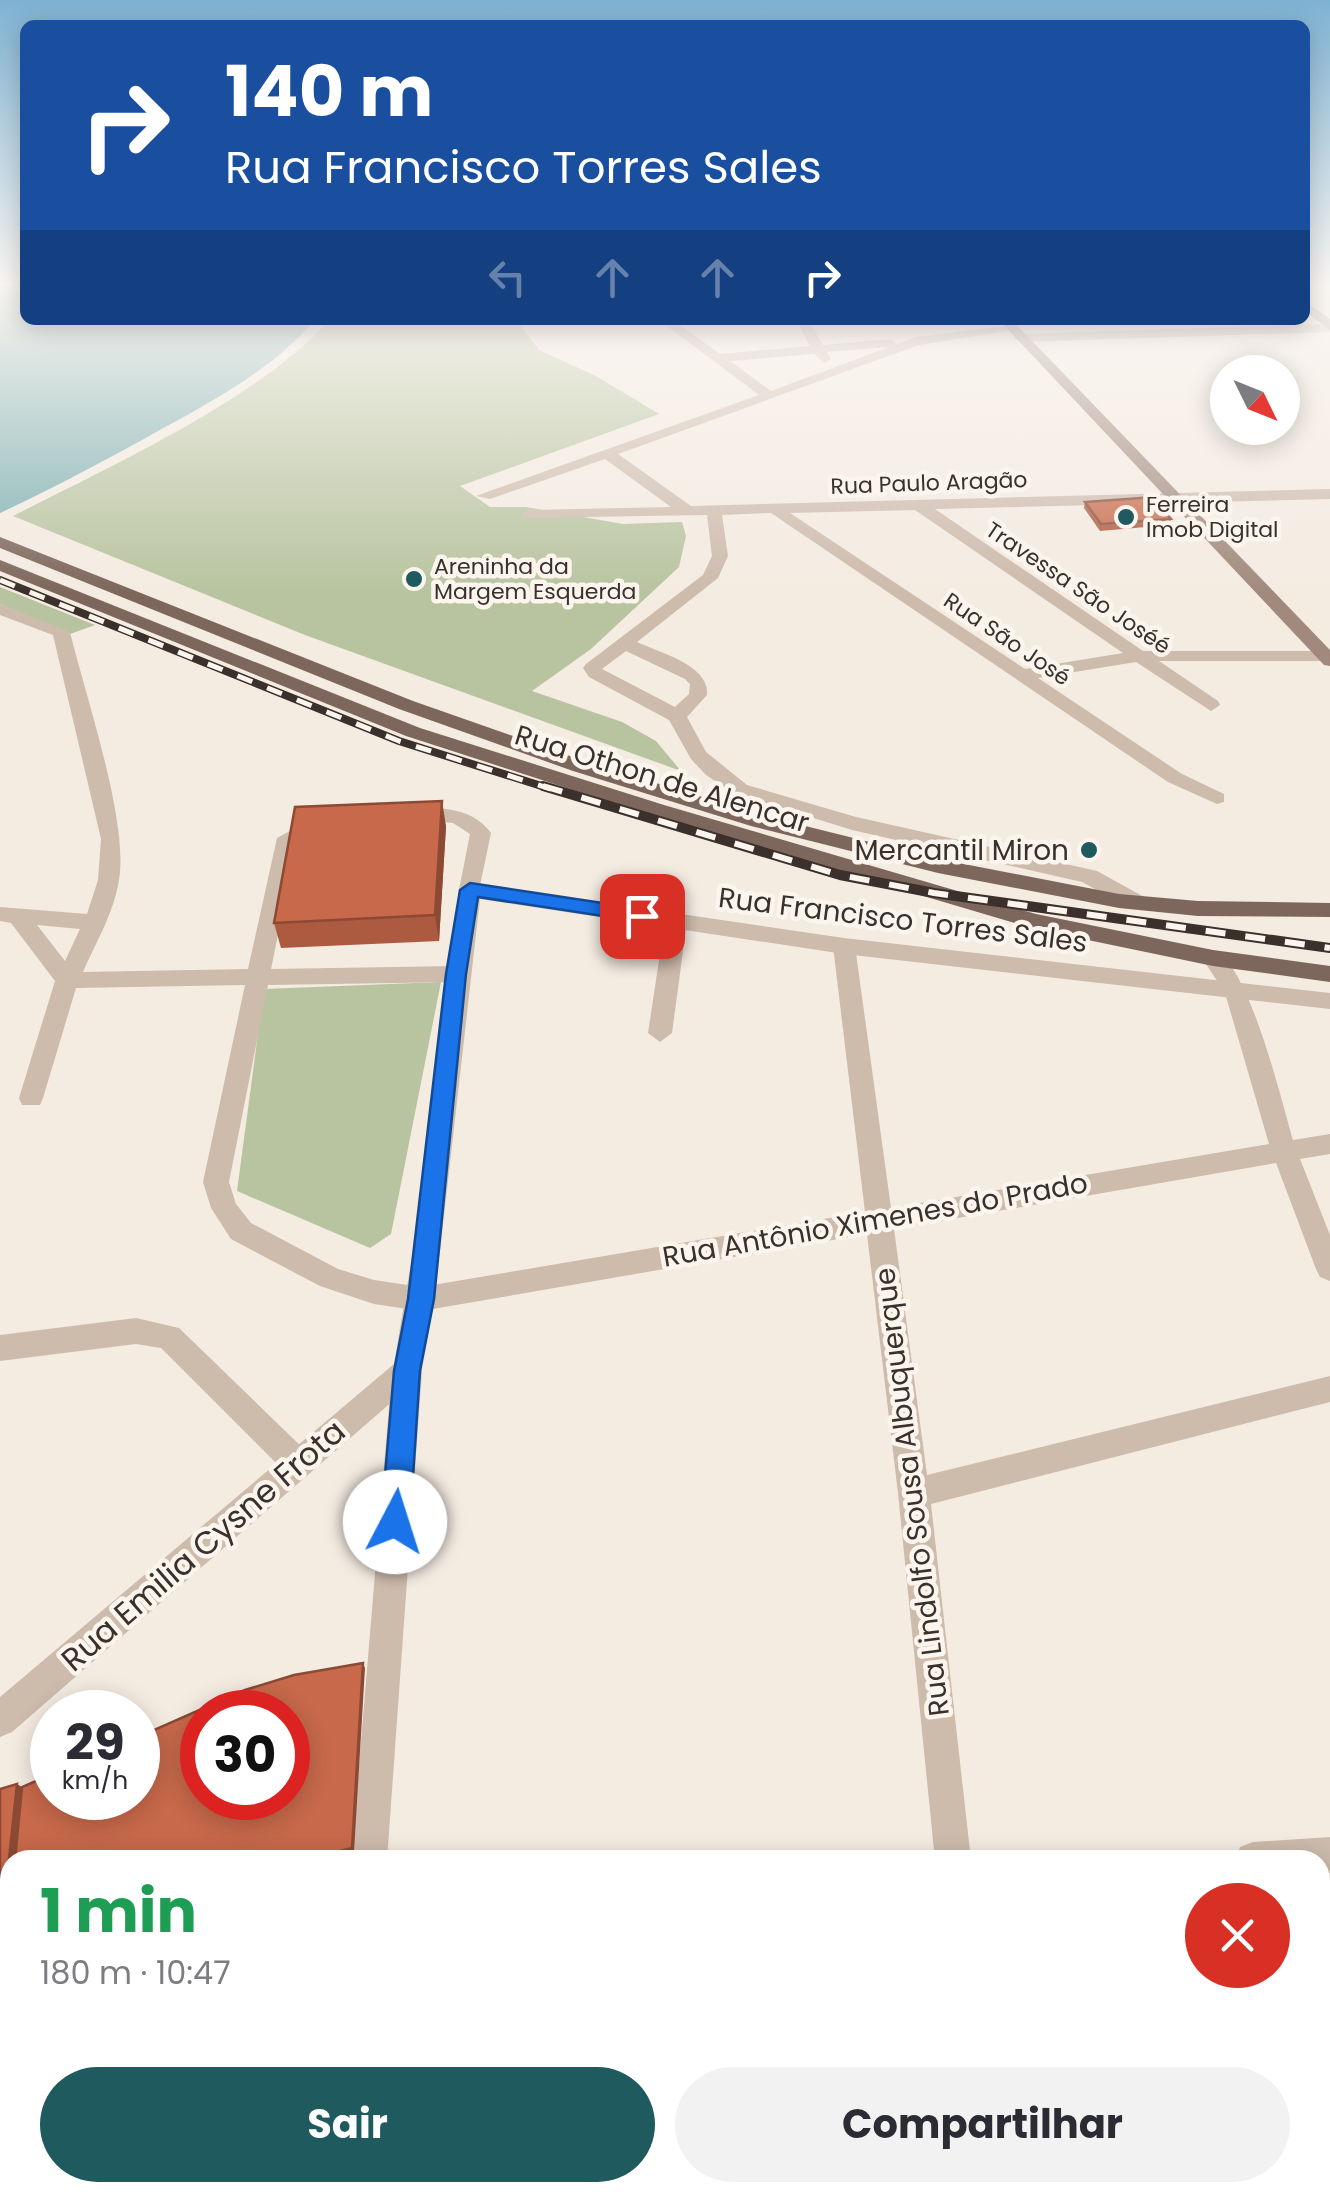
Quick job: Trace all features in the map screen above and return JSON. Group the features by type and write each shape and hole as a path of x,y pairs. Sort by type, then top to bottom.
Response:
{"main road":[{"path":"1068,387 1328,658"},
{"name":"Rua Othon de Alencar","path":"0,542 410,707 665,791 919,860 1138,903 1330,910"},
{"name":"Rua Othon de Alencar","path":"0,564 344,706 488,758 960,901 1124,941 1330,974"}],"street":[{"path":"756,387 769,396"},
{"path":"484,496 795,387"},
{"path":"606,452 689,512"},
{"name":"Rua Paulo Aragão","path":"530,514 1330,494"},
{"name":"Travessa São Joséé","path":"921,507 1210,705"},
{"name":"Rua São José","path":"777,510 1176,778 1216,798"},
{"path":"714,511 720,556 710,578 592,668 601,678 677,716 698,755 713,772 740,789 852,823 1089,876 1138,903"},
{"path":"0,608 60,632 111,839 112,865 97,923 67,980 31,1098"},
{"path":"626,644 691,675 698,684 698,695 677,716"},
{"path":"1020,674 1137,656 1328,658"},
{"path":"370,1850 407,1371 421,1299 456,974 481,833 474,824 456,817 387,813"},
{"name":"Rua Antônio Ximenes do Prado","path":"342,818 305,826 287,838 255,978 216,1182 224,1208 241,1231 330,1278 374,1292 421,1299 1330,1144"},
{"name":"Rua Francisco Torres Sales","path":"470,890 844,946 1330,1001"},
{"path":"10,917 97,923"},
{"path":"10,917 67,980 456,974"},
{"path":"660,1034 676,921"},
{"name":"Rua Lindolfo Sousa Albuquerque","path":"844,946 914,1493 952,1850"},
{"path":"1212,958 1236,992 1284,1152 1330,1269"},
{"path":"0,1348 136,1331 168,1337 297,1462"},
{"name":"Rua Emilia Cysne Frota","path":"0,1720 407,1371"},
{"path":"914,1493 1330,1390"}],"green space":[{"path":"250,387 614,387 659,414 460,486 490,507 526,507 623,524 682,522 686,536 679,567 591,649 532,691 622,722 656,741 681,771 305,635 13,516"},
{"path":"0,587 95,625 70,634 0,604"},
{"path":"441,982 391,1234 370,1248 237,1191 264,989"}],"water":[{"path":"0,387 234,387 99,463 0,513"}],"building":[{"name":"Ferreira Imob Digital","path":"1154,497 1171,519 1101,524 1085,502"},
{"path":"442,801 435,915 274,923 295,807"},
{"path":"363,1663 352,1848 16,1850 22,1787 30,1784 30,1820 160,1820 160,1727 180,1719 180,1820 310,1820 310,1690 245,1690 294,1675"},
{"path":"17,1784 10,1850 0,1850 0,1789"}],"railway":[{"path":"0,580 399,741 551,789"},
{"path":"543,786 840,875 934,893 1330,948"}],"place":[{"name":"Ferreira Imob Digital","path":"1126,517"},
{"name":"Areninha da Margem Esquerda","path":"414,579"},
{"name":"Mercantil Miron","path":"1089,850"}],"route":[{"path":"395,1522 407,1371 421,1299 456,974 470,890 642,916"}]}
